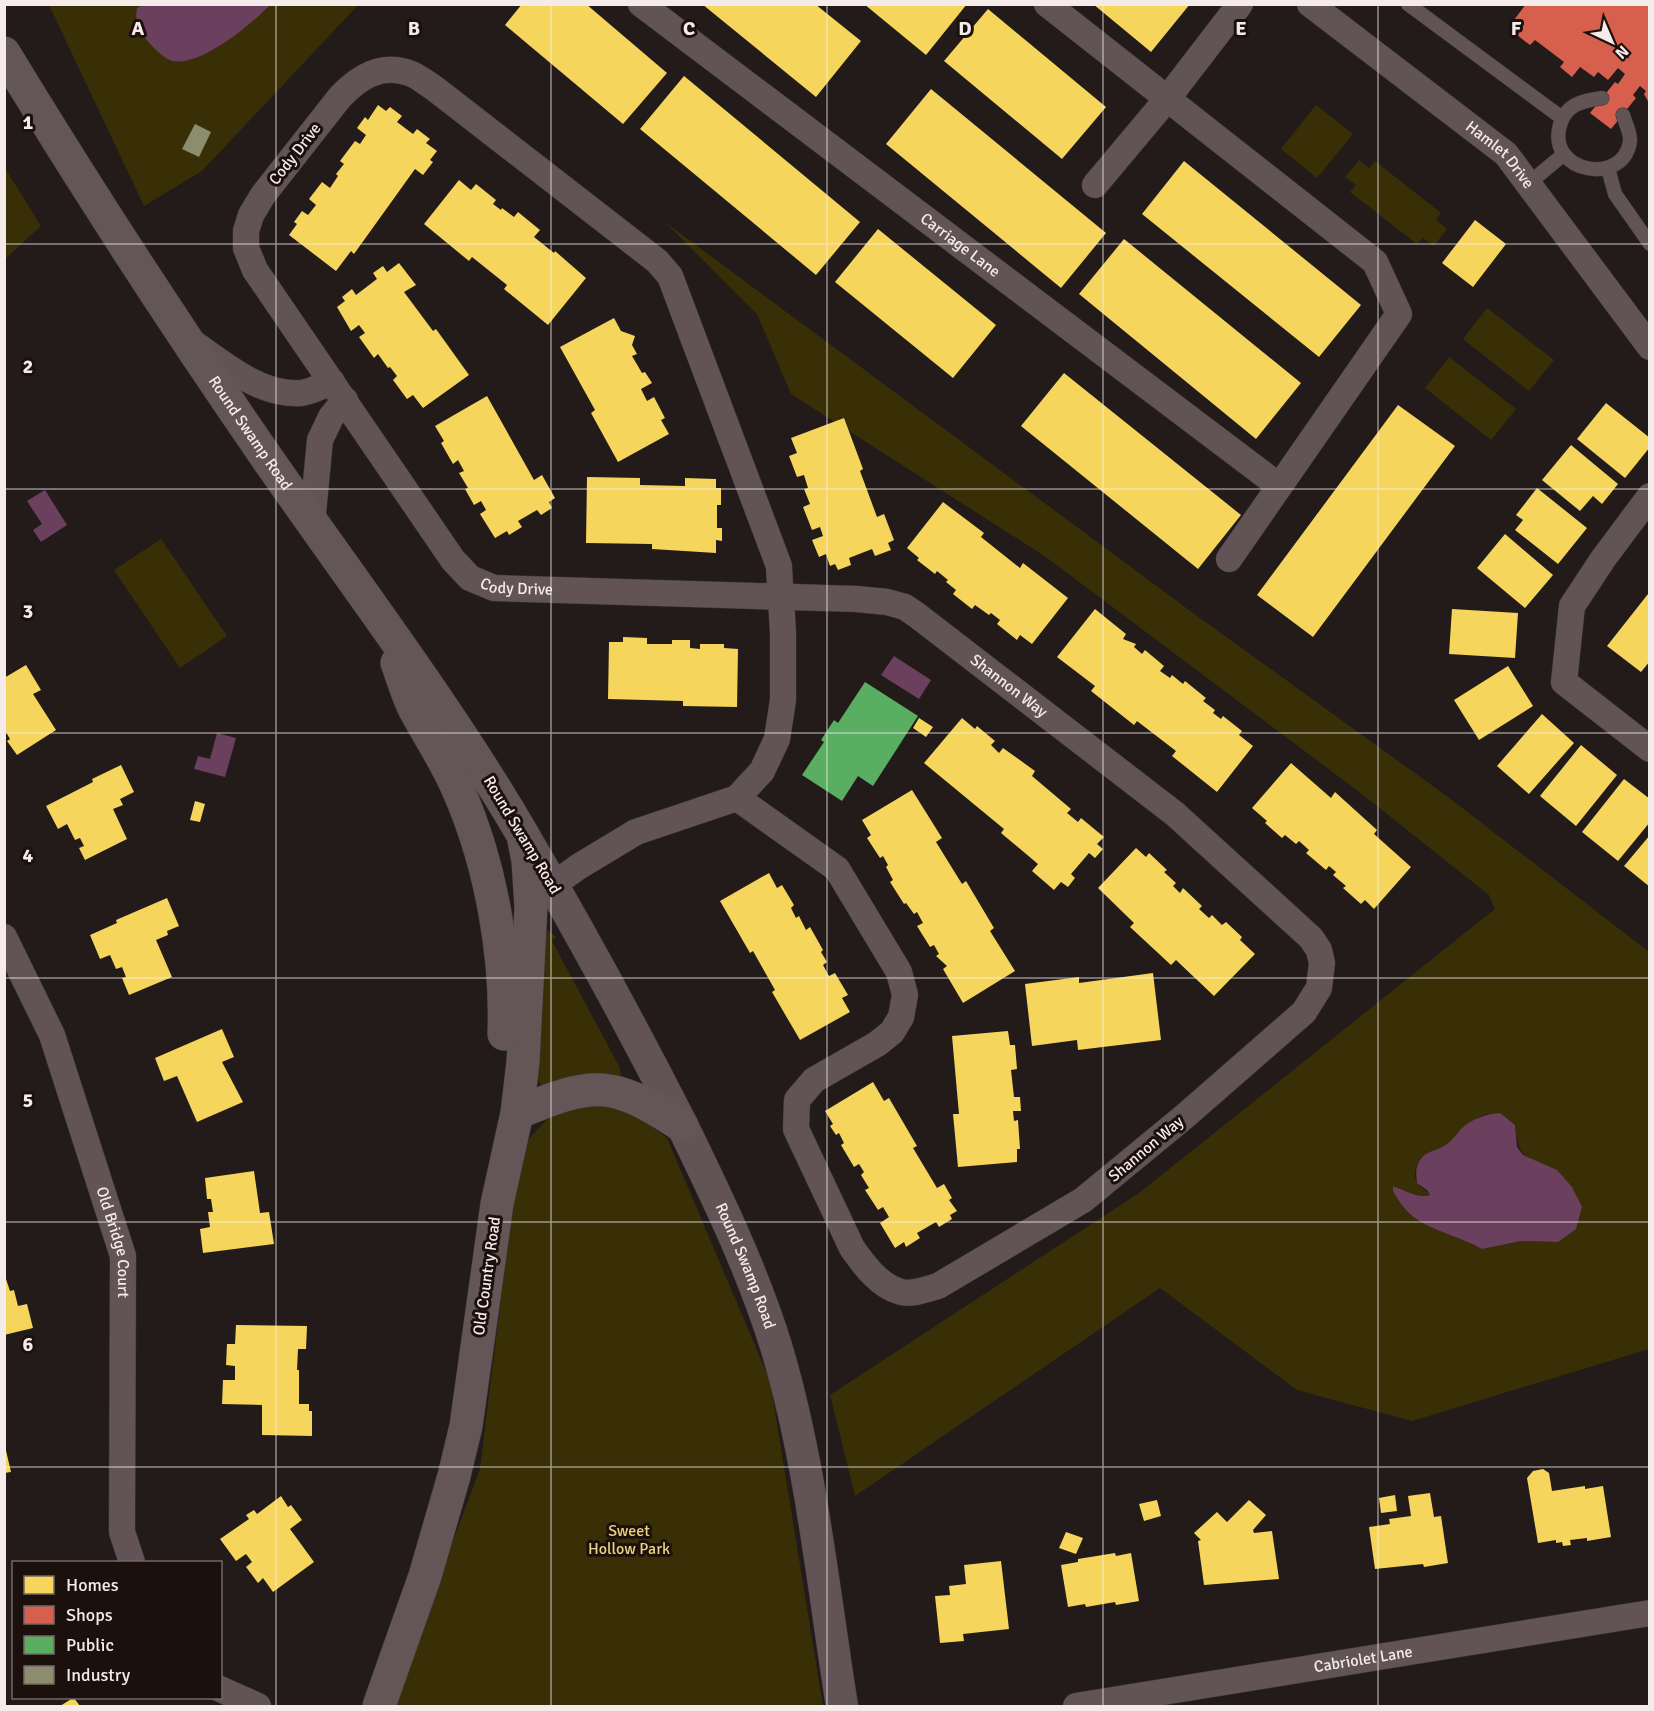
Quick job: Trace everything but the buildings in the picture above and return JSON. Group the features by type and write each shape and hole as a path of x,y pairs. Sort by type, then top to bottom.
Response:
{"main road":[{"name":"Round Swamp Road","path":"4,53 186,339 312,524 380,616 469,747 523,836"},
{"path":"380,616 414,708 449,768 470,817 483,863 501,945 505,1001 497,1118 497,1204"},
{"name":"Old Country Road","path":"379,1707 425,1576 466,1426 497,1204 517,1113 542,896 528,861 523,836"},
{"path":"517,1113 578,1091 607,1090 633,1096 682,1126"}],"street":[{"name":"Carriage Lane","path":"641,4 1279,486"},
{"path":"1047,4 1375,262 1399,314 1229,559"},
{"path":"1095,185 1167,99 1240,4"},
{"name":"Hamlet Drive","path":"1310,4 1506,154 1650,347"},
{"name":"Cody Drive","path":"501,945 542,896 636,832 737,798 762,771 777,739 783,700 783,634 781,597 779,566 670,276 657,261 434,88 409,73 387,69 369,73 353,83 263,195 250,215 246,231 246,248 255,270 453,560 470,578 494,588 781,597"},
{"path":"186,339 239,374 275,391 302,393 339,391 331,417 320,440 312,524"},
{"path":"1650,496 1603,559 1572,606 1564,682 1650,749"},
{"name":"Shannon Way","path":"737,798 837,869 898,972 905,995 901,1017 892,1032 877,1044 814,1080 797,1100 796,1129 852,1248 879,1280 901,1292 922,1291 938,1286 1083,1200 1203,1101 1304,1012 1319,988 1322,963 1311,938 1175,814 918,616 904,607 887,602 781,597"},
{"name":"Round Swamp Road","path":"542,896 604,975 713,1188 763,1309 778,1355 804,1465 843,1707"},
{"name":"Old Bridge Court","path":"4,938 52,1035 123,1256 122,1532 131,1561"},
{"name":"Cabriolet Lane","path":"1076,1707 1650,1613"},
{"path":"222,1690 258,1707"}],"lane":[{"path":"1408,4 1562,118"},
{"path":"1602,98 1580,101 1569,108 1562,118 1558,130 1559,142 1564,154 1572,163 1583,169 1596,171 1608,168 1622,156 1630,140 1623,115"},
{"path":"1528,184 1564,154"},
{"path":"1608,168 1614,194 1650,244"}],"green space":[{"path":"49,5 143,5 137,8 215,49 270,5 358,5 202,171 144,206"},
{"path":"1316,105 1353,134 1317,178 1281,149"},
{"path":"1359,160 1369,168 1375,161 1441,213 1436,220 1447,229 1434,246 1423,238 1417,244 1350,192 1356,185 1345,177"},
{"path":"5,168 41,226 5,259"},
{"path":"666,223 1189,610 1448,797 1649,952 1649,1349 1412,1421 1297,1390 1160,1288 855,1496 830,1395 1139,1193 1495,909 1489,895 1358,791 1046,557 791,394 757,314","holes":["1486,1114 1515,1125 1522,1152 1531,1159 1557,1170 1558,1242 1521,1241 1482,1249 1418,1220 1398,1200 1393,1191 1394,1186 1416,1195 1430,1195 1416,1180 1416,1167 1422,1158 1445,1146 1473,1120"]},
{"path":"1487,308 1554,360 1529,391 1463,339"},
{"path":"1449,357 1516,409 1491,440 1425,388"},
{"path":"161,539 227,636 180,668 114,570"},
{"path":"548,930 556,937 552,941 620,1068 621,1079 542,1087 537,1078 545,936"},
{"name":"Sweet Hollow Park","path":"587,1104 624,1106 667,1138 770,1381 823,1706 391,1706 480,1469 516,1175 526,1142 550,1116"}],"shaded area":[{"path":"143,5 270,5 239,33 211,51 184,61 173,61 167,59 156,49 139,28 137,8"},
{"path":"45,490 67,525 41,542 33,530 42,524 27,501"},
{"path":"894,656 931,680 919,699 881,675"},
{"path":"217,733 236,738 225,777 194,769 198,756 210,759"},
{"path":"1500,1113 1515,1125 1517,1147 1523,1155 1557,1170 1572,1187 1582,1207 1576,1229 1558,1242 1521,1241 1482,1249 1418,1220 1405,1209 1393,1191 1393,1186 1416,1195 1430,1195 1417,1183 1417,1168 1422,1157 1447,1144 1469,1122"}]}
